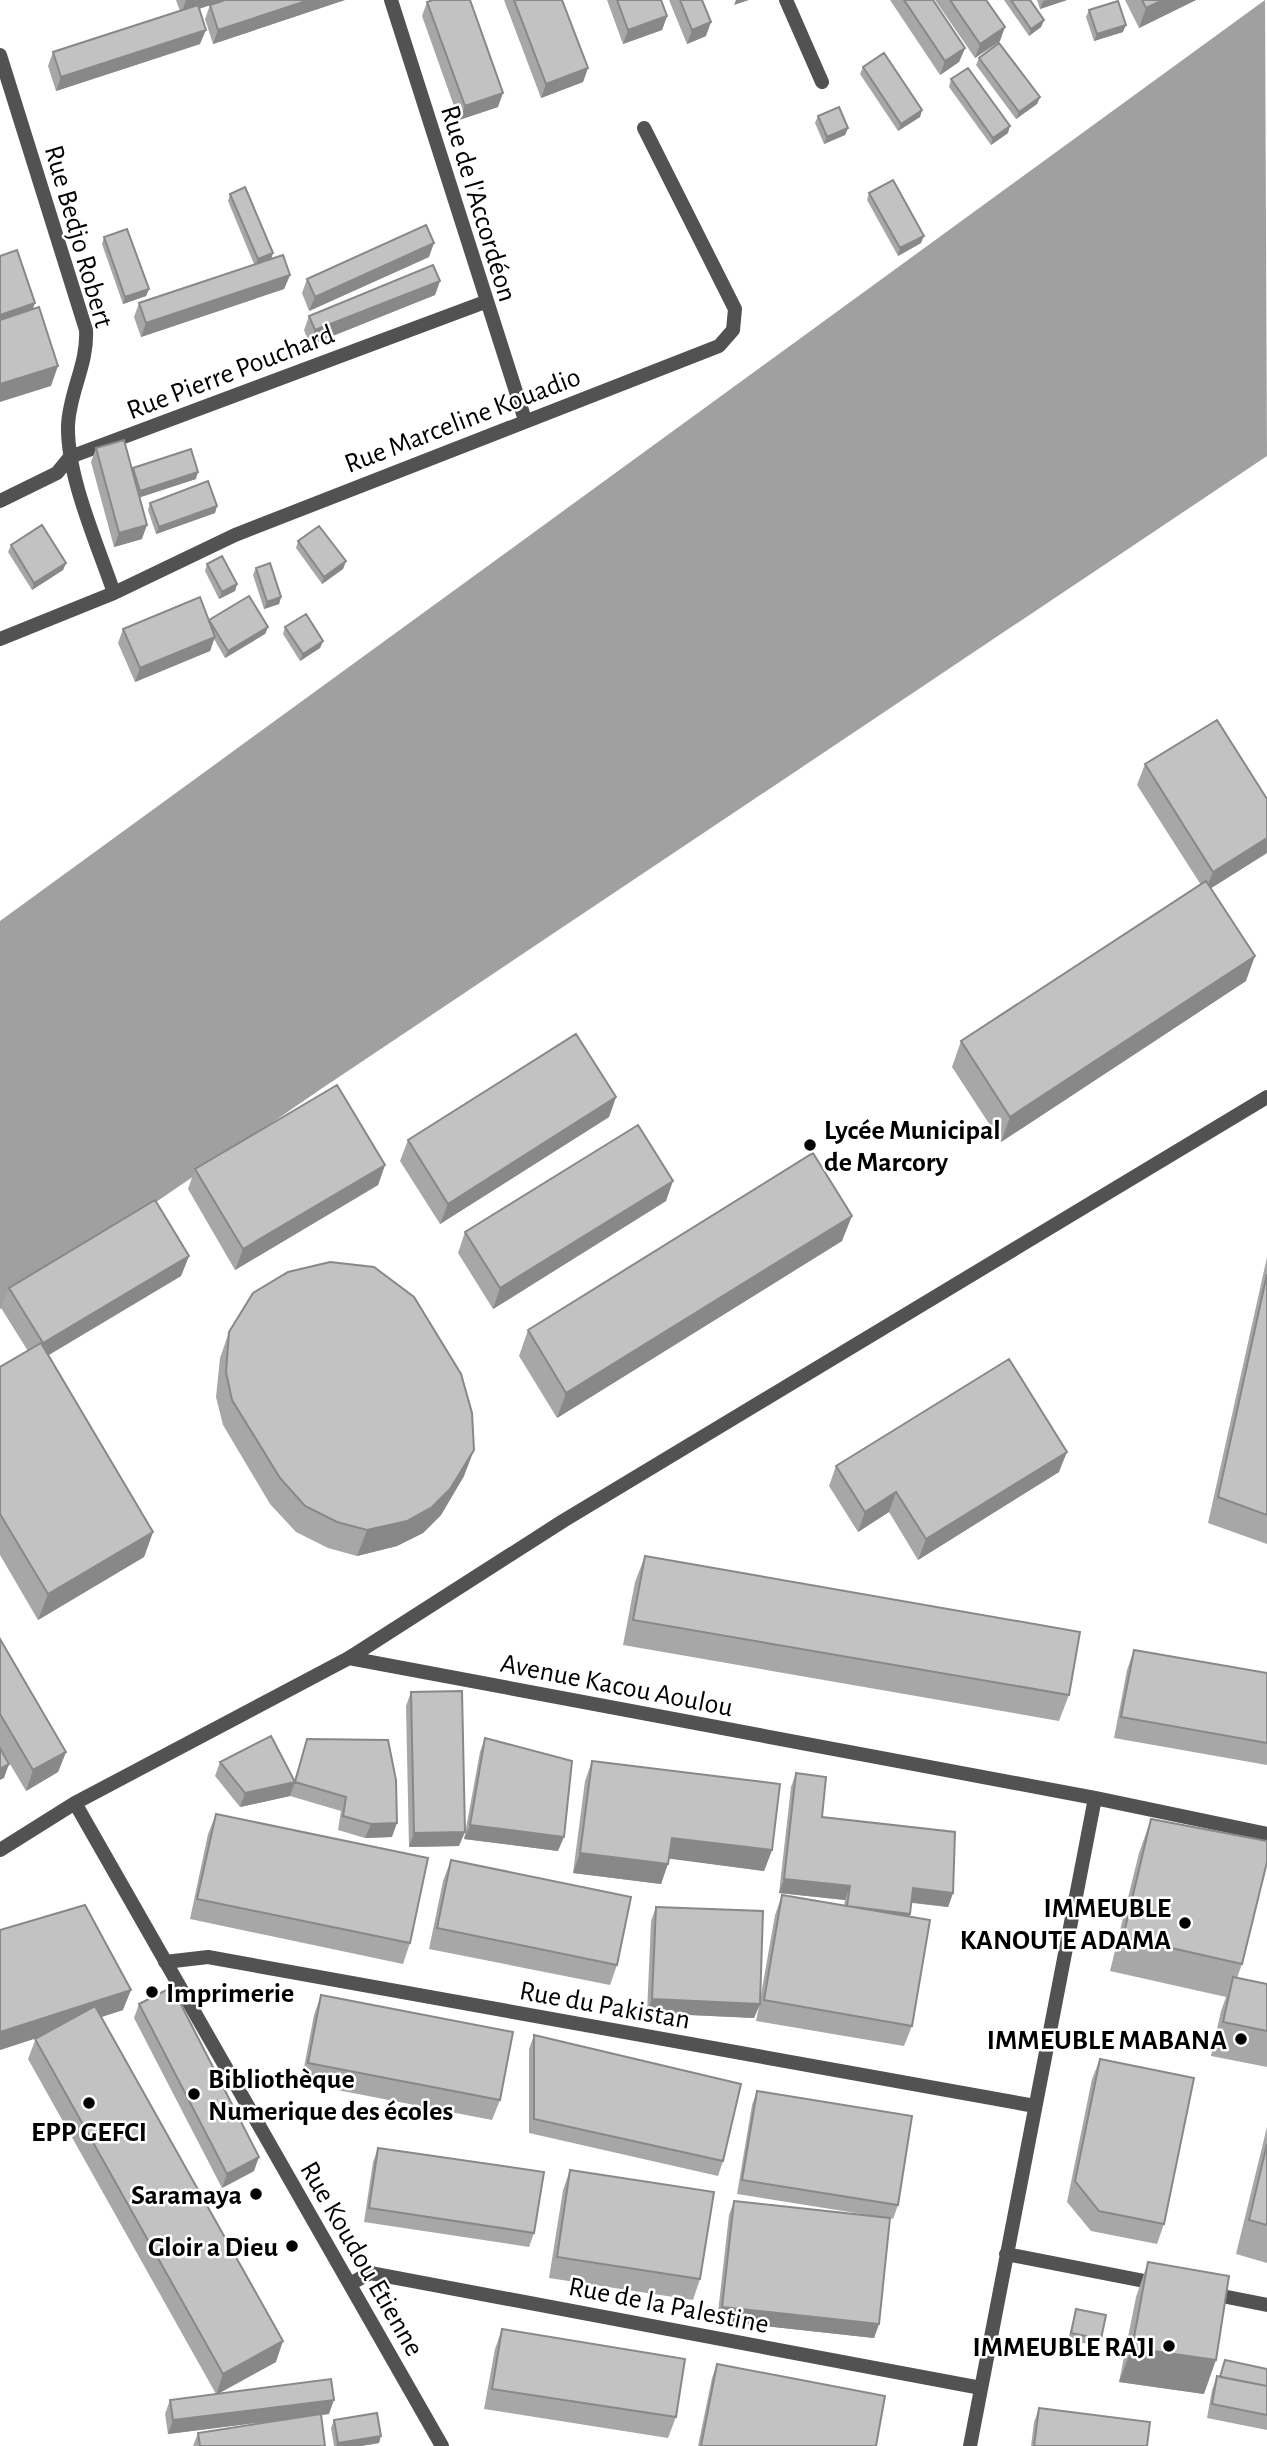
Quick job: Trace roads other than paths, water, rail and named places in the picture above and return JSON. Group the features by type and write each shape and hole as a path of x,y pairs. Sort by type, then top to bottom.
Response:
{"street":[{"name":"Rue de l'Accordéon","path":"391,0 485,302 525,420"},
{"path":"786,0 822,82"},
{"name":"Rue Bedjo Robert","path":"0,55 86,330 87,348 68,427 70,457 114,593"},
{"name":"Rue Marceline Kouadio","path":"0,639 114,593 235,535 719,346 733,330 735,309 644,128"},
{"name":"Rue Pierre Pouchard","path":"0,501 57,472 70,457 485,302"},
{"path":"0,1850 75,1803 349,1658 563,1521 1267,1097"},
{"name":"Avenue Kacou Aoulou","path":"349,1658 1095,1798 1267,1834"},
{"path":"970,2446 1095,1798"},
{"name":"Rue Koudou Etienne","path":"75,1803 442,2446"},
{"name":"Rue du Pakistan","path":"165,1962 208,1957 1035,2106"},
{"path":"1006,2254 1171,2286"},
{"name":"Rue de la Palestine","path":"350,2284 370,2273 981,2388"},
{"path":"1198,2292 1267,2305"}],"place":[{"name":"Lycée Municipal de Marcory","path":"810,1145"},
{"name":"IMMEUBLE KANOUTE ADAMA","path":"1185,1923"},
{"name":"Imprimerie","path":"152,1992"},
{"name":"IMMEUBLE MABANA","path":"1241,2039"},
{"name":"Bibliothèque Numerique des écoles","path":"194,2094"},
{"name":"EPP GEFCI","path":"89,2103"},
{"name":"Saramaya","path":"256,2194"},
{"name":"Gloir a Dieu","path":"292,2246"},
{"name":"IMMEUBLE RAJI","path":"1169,2346"}]}
